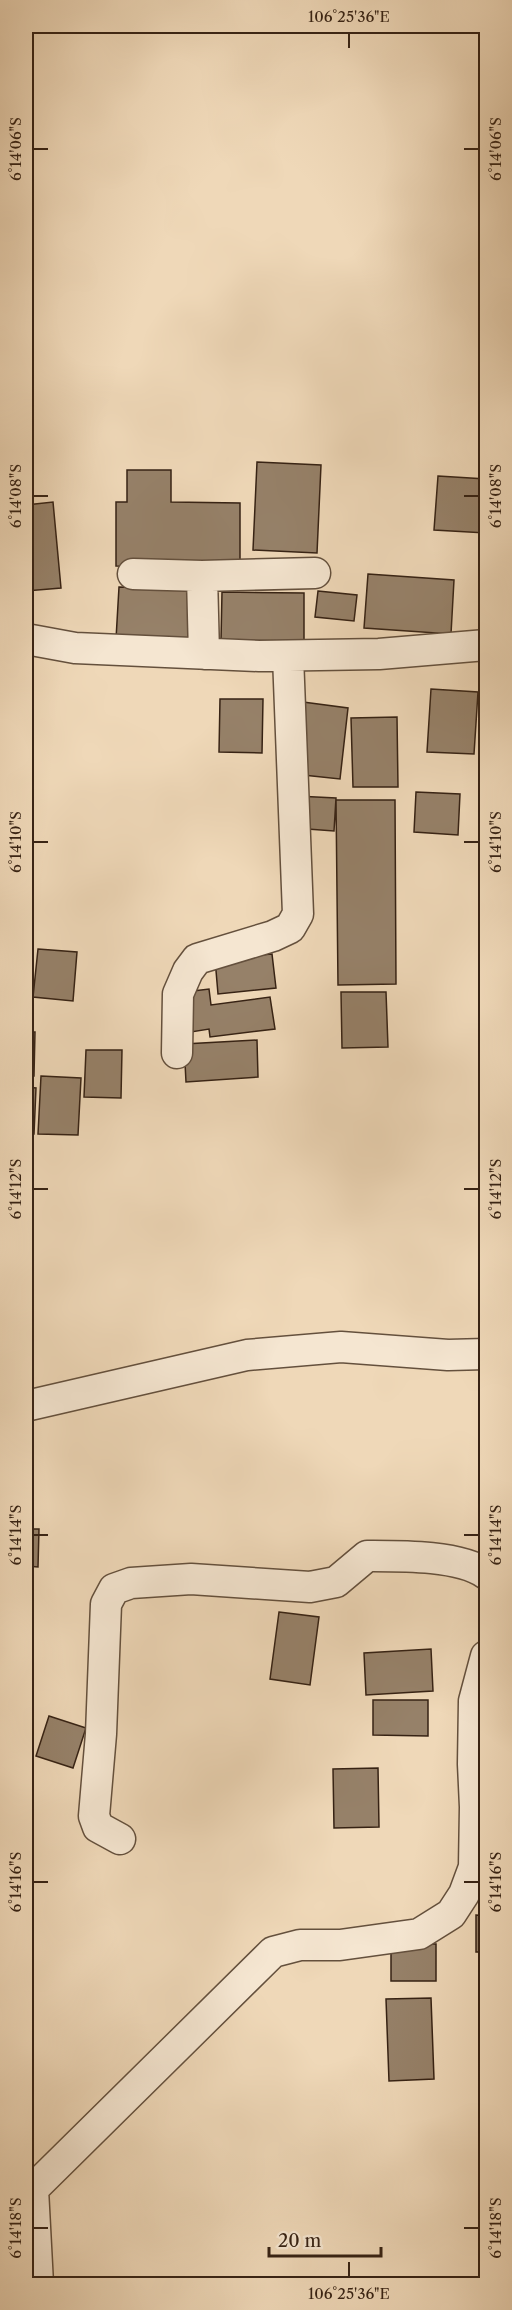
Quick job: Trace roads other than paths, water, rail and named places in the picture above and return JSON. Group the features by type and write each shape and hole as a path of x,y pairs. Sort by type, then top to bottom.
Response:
{"street":[{"path":"133,574 202,576 315,573"},
{"path":"202,576 204,654"},
{"path":"26,639 75,648 288,656 379,654 486,645"},
{"path":"177,1053 178,994 188,971 197,959 273,936 290,928 298,914 288,656"},
{"path":"26,1406 247,1355 341,1347 448,1355 486,1354"},
{"path":"120,1839 98,1827 94,1816 101,1734 106,1604 114,1589 130,1583 191,1579 310,1587 336,1582 367,1556 406,1556 448,1561 478,1568 486,1574"},
{"path":"38,2284 33,2189 273,1952 300,1945 340,1945 420,1934 451,1914 464,1894 474,1867 475,1807 472,1764 474,1701 486,1656"}]}
